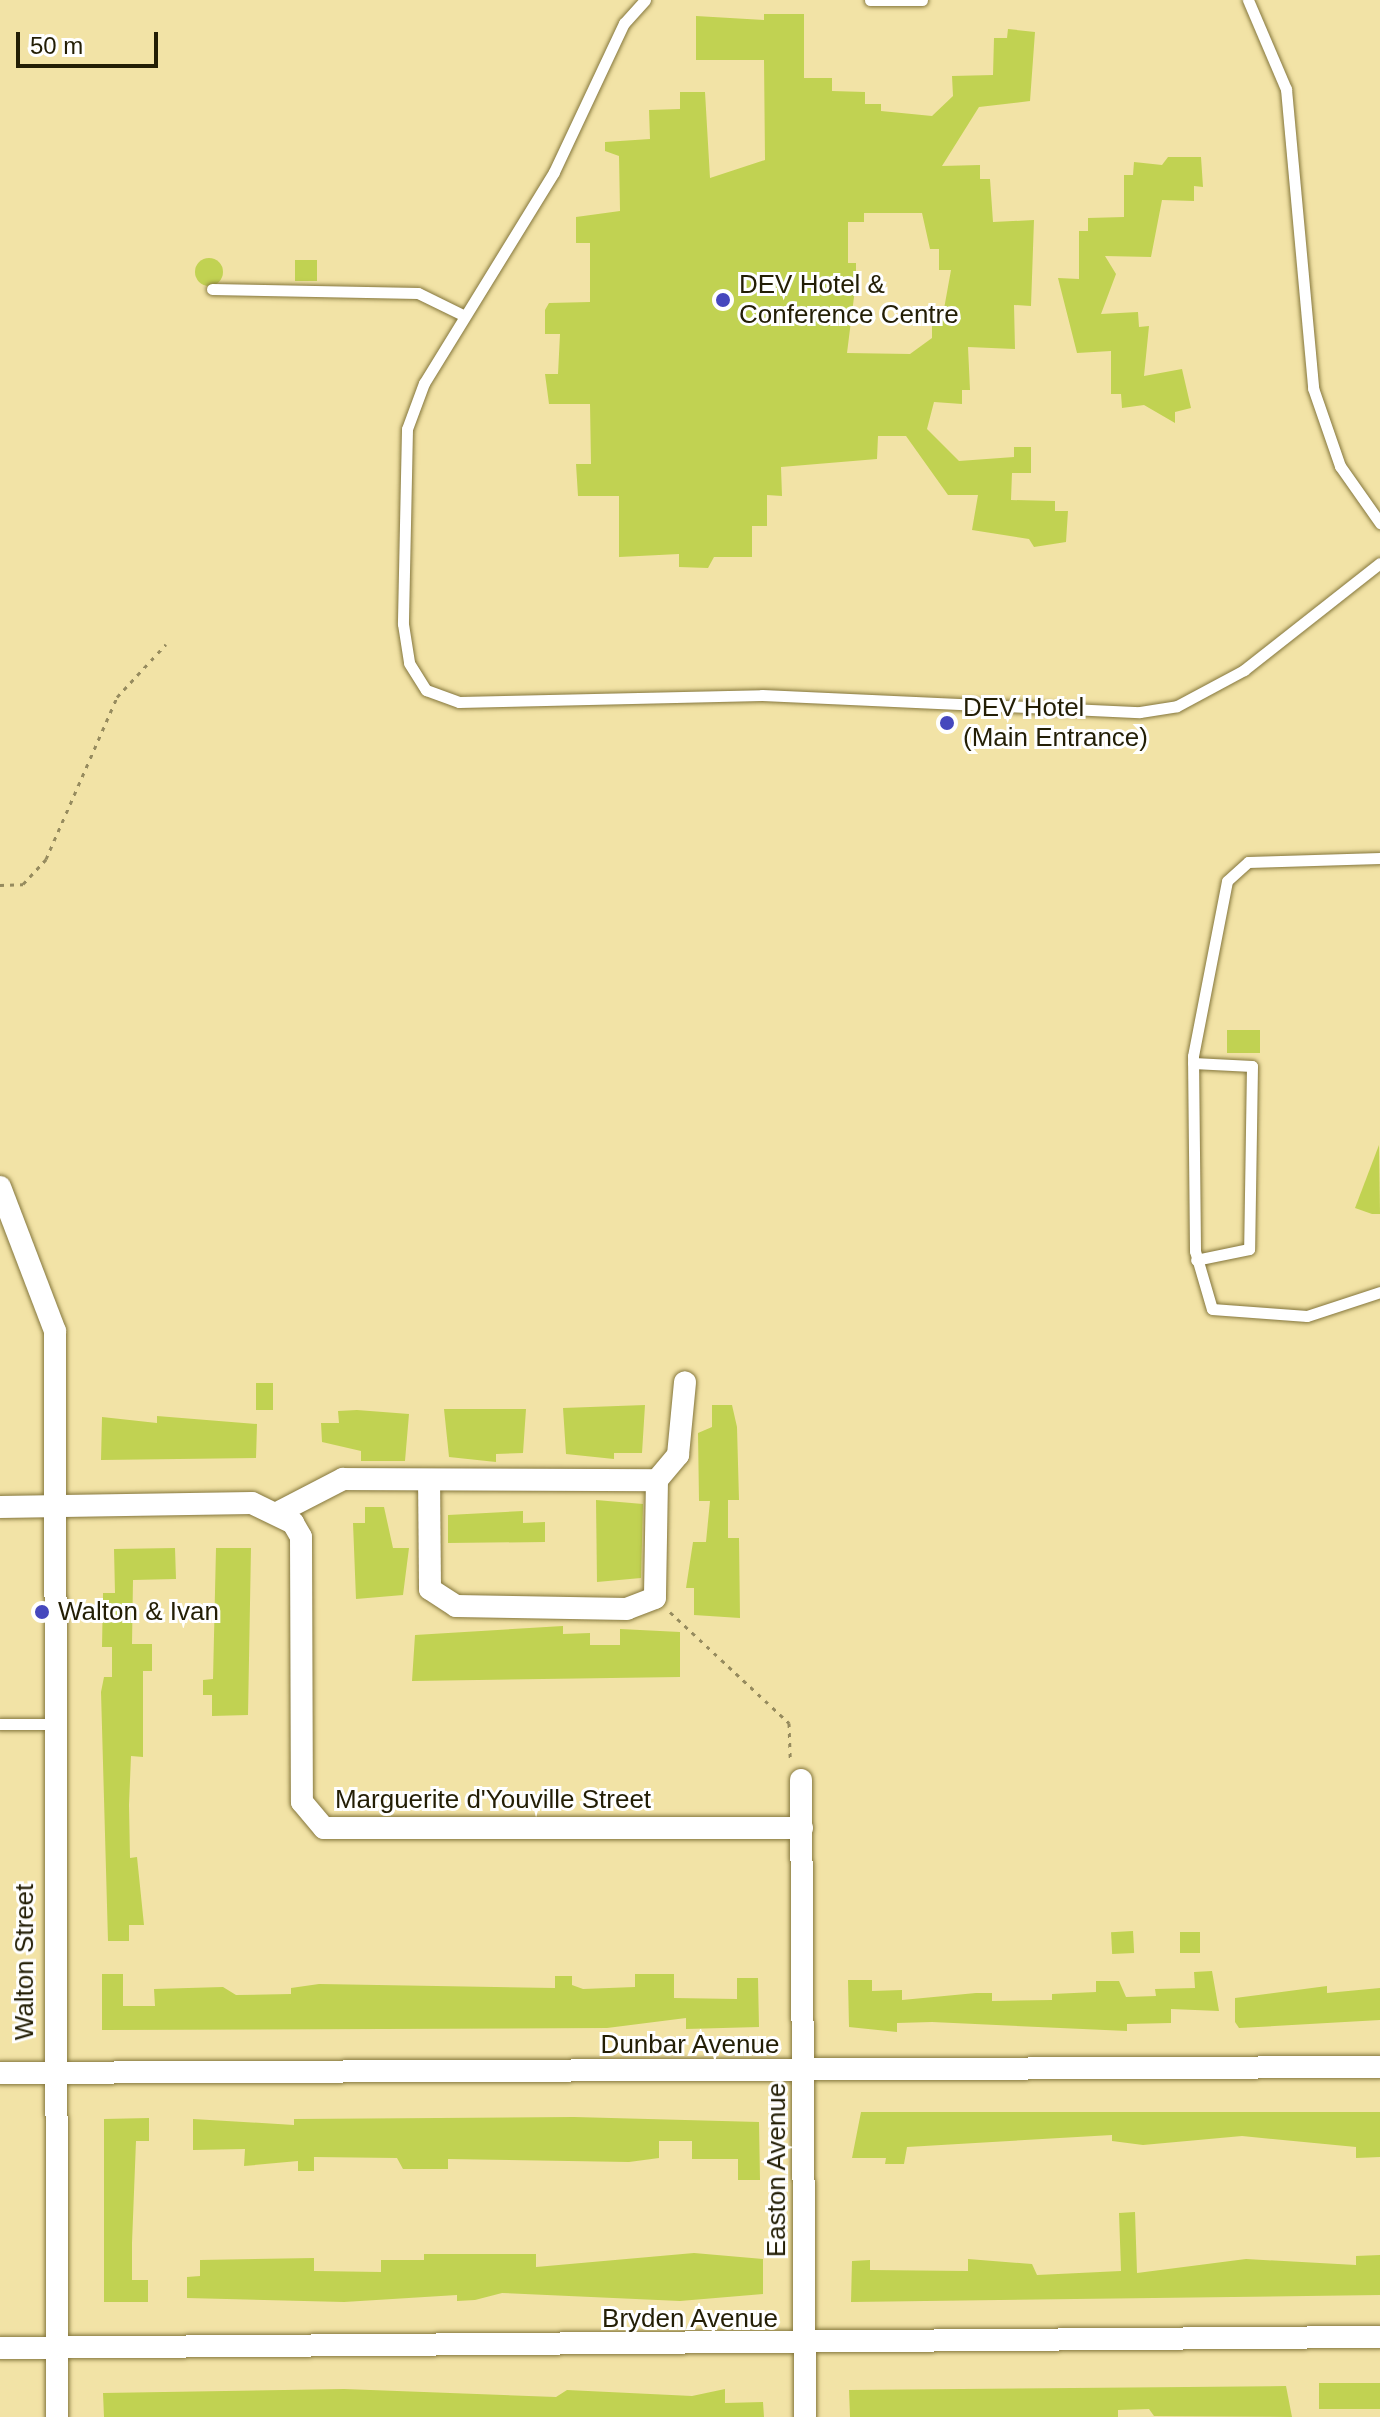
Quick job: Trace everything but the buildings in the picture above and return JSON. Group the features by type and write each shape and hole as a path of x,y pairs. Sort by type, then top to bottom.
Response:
{"street":[{"name":"Walton Street","path":"0,1187 55,1331 52,2073 57,2417"},
{"path":"429,1480 430,1589 456,1606 627,1609 655,1598 657,1480 678,1455 685,1382"},
{"path":"0,1507 252,1503 281,1511 343,1479 657,1480"},
{"name":"Marguerite d'Youville Street","path":"281,1511 301,1537 302,1802 324,1828 802,1828"},
{"name":"Easton Avenue","path":"796,1770 802,1828 806,2073 805,2417"},
{"name":"Dunbar Avenue","path":"0,2073 806,2073 1380,2067"},
{"name":"Bryden Avenue","path":"0,2348 804,2346 1380,2337"}],"lane":[{"path":"645,0 624,23 554,172 424,383 407,429 403,609 409,663 426,690 459,702 762,695 1140,712 1177,706 1244,670 1380,563"},
{"path":"870,0 922,0"},
{"path":"1248,0 1270,37 1286,89 1313,388 1340,466 1380,523"},
{"path":"212,289 418,293 465,316"},
{"path":"1380,858 1248,862 1227,881 1193,1063 1196,1260 1212,1309 1241,1314 1307,1316 1380,1292"},
{"path":"1193,1063 1252,1066 1249,1249 1196,1260"},
{"path":"0,1724 55,1724"}],"path":[{"path":"0,885 23,884 46,859 117,697 166,644"},
{"path":"655,1598 789,1723 796,1770"}],"place":[{"name":"DEV Hotel & Conference Centre","path":"723,300"},
{"name":"DEV Hotel (Main Entrance)","path":"947,723"},
{"name":"Walton & Ivan","path":"42,1612"}]}
